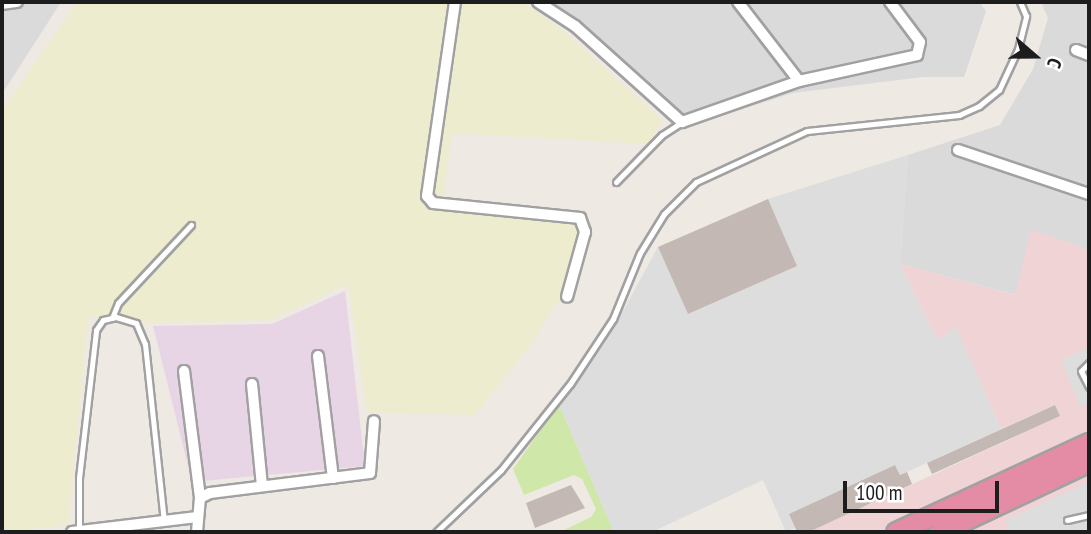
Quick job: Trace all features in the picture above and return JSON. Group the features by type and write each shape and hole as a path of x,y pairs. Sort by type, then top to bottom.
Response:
{"highway":[{"path":"896,532 1089,443"},
{"path":"939,532 963,527 1089,461"}],"street":[{"path":"2,4 17,2"},
{"path":"455,2 427,196 433,203 580,218 585,232 567,296"},
{"path":"538,2 575,26 682,122 799,81 917,55 920,42 890,2"},
{"path":"738,2 799,81"},
{"path":"1076,50 1089,55"},
{"path":"958,150 1089,194"},
{"path":"318,356 333,478"},
{"path":"184,371 200,498 197,532"},
{"path":"252,384 262,486"},
{"path":"200,498 210,493 370,473 374,421"},
{"path":"72,532 197,517"}],"lane":[{"path":"436,532 501,470 562,395 612,319 640,253 664,214 696,182 807,131 959,114 979,106 999,90 1018,49 1026,16 1020,2"},
{"path":"616,182 662,135 682,122"},
{"path":"79,531 82,451 96,330 112,318 118,303 191,225"},
{"path":"112,318 133,320 145,344 164,521"},
{"path":"1089,363 1081,372 1089,387"},
{"path":"1067,520 1089,515"}],"shaded area":[{"path":"2,2 61,2 2,94"},
{"path":"527,2 979,2 986,11 964,77 923,77 793,93 679,129 571,31"},
{"path":"1041,2 1089,2 1089,250 1031,230 1016,295 900,264 908,155 1000,125 1033,69 1048,18"},
{"path":"908,155 900,264 937,340 956,327 1001,429 900,475 895,465 789,514 795,528 786,532 763,480 652,532 614,532 559,404 621,315 658,247 688,314 797,266 768,199"},
{"path":"1031,229 1089,250 1089,532 809,532 1060,416 1055,405 1001,429 956,328 937,340 900,264 1015,295"},
{"path":"345,291 365,466 192,482 153,326 272,324"},
{"path":"1089,347 1089,403 1080,406 1061,360"},
{"path":"1089,482 1089,532 1009,532 1006,520"}],"green space":[{"path":"77,2 522,2 559,27 663,121 648,144 452,133 442,209 578,220 580,249 561,296 532,343 475,415 367,412 348,284 270,320 144,323 88,317 68,525 2,532 2,110"},
{"path":"559,404 614,532 560,532 591,517 596,509 582,479 574,475 524,495 513,469"}],"building":[{"path":"768,199 797,266 688,314 658,247"},
{"path":"1055,405 1060,416 932,474 927,463"},
{"path":"895,465 900,475 907,472 912,484 809,532 797,532 789,514"},
{"path":"571,485 585,508 535,528 526,503"}]}
